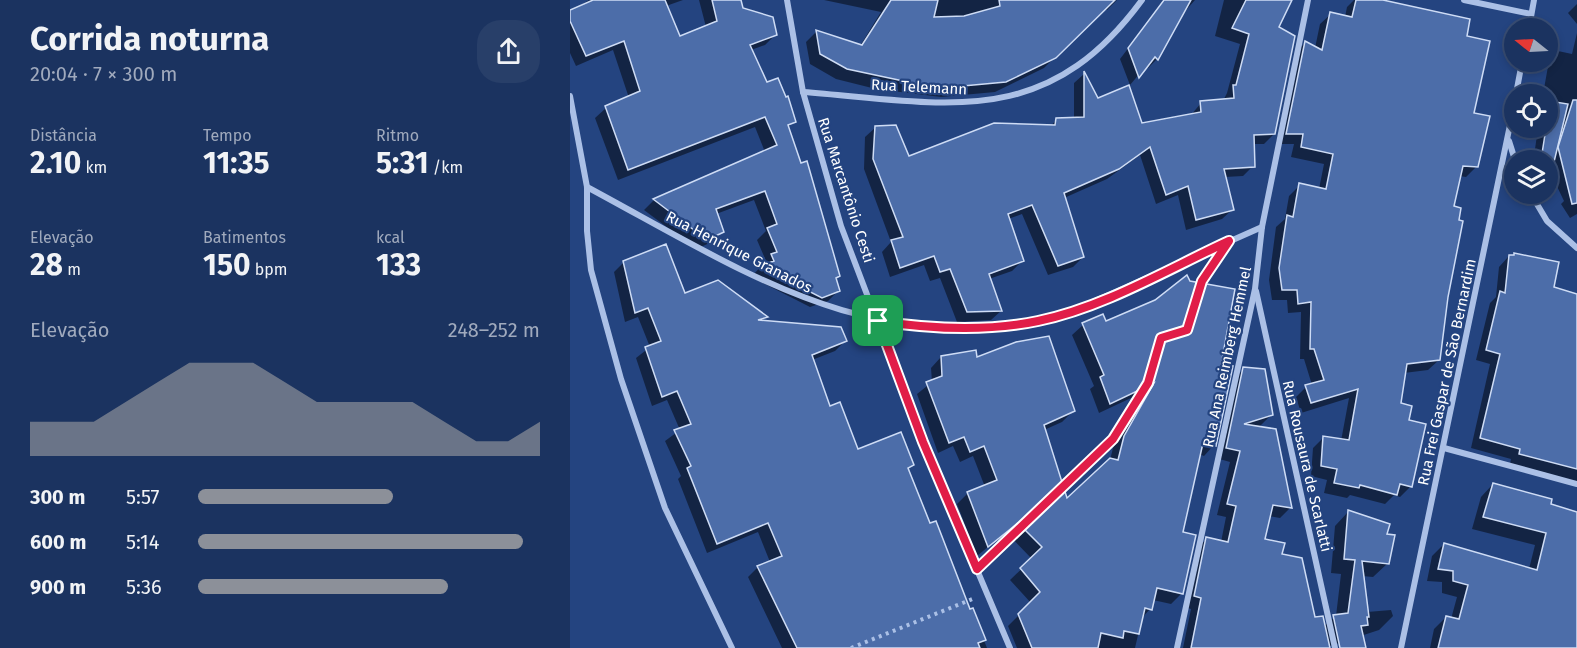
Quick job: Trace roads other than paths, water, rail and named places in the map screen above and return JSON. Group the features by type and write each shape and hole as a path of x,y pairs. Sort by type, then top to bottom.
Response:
{"street":[{"name":"Rua Marcantônio Cesti","path":"787,0 803,92 841,226 923,442 1010,648"},
{"name":"Rua Telemann","path":"803,92 942,102 981,102 1028,93 1065,75 1102,48 1143,0"},
{"name":"Rua Ana Reimberg Hemmel","path":"1177,648 1255,289 1262,227 1308,0"},
{"path":"1464,0 1531,14"},
{"path":"1530,18 1534,0"},
{"path":"570,100 587,187 587,231 591,270 621,379 665,508 732,648"},
{"path":"1508,138 1512,150"},
{"name":"Rua Frei Gaspar de São Bernardim","path":"1401,648 1508,138"},
{"name":"Rua Henrique Granados","path":"587,187 783,290 811,302 878,321 946,329 1037,321 1068,313 1110,297 1262,227"},
{"path":"1537,204 1547,220 1577,248"},
{"name":"Rua Rousaura de Scarlatti","path":"1255,289 1335,648"},
{"path":"1444,448 1577,484"}]}
